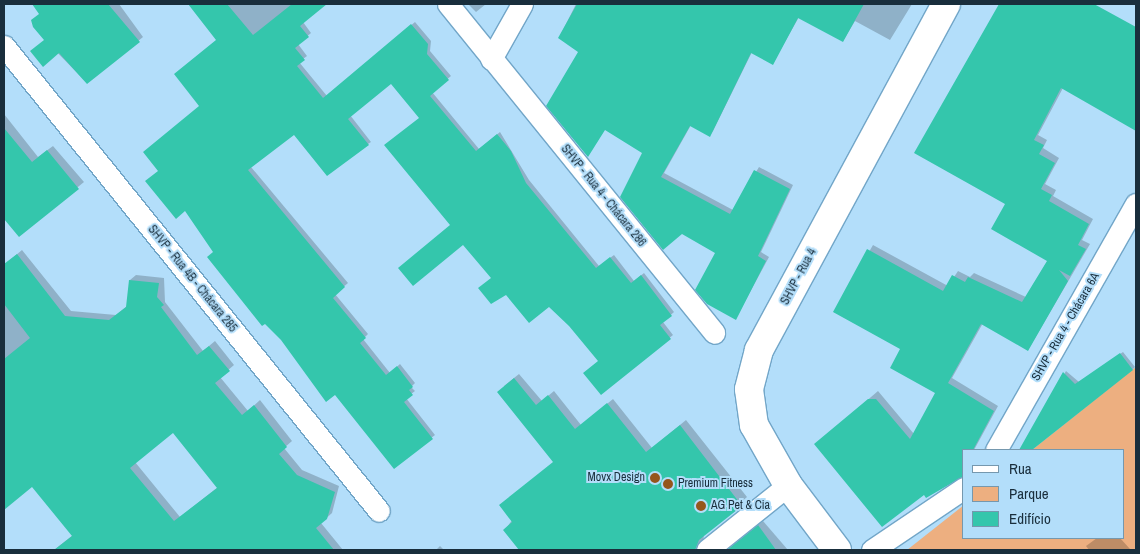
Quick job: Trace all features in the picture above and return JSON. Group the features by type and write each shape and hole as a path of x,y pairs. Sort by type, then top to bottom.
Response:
{"street":[{"name":"SHVP - Rua 4 - Chácara 286","path":"448,4 714,334"},
{"path":"491,59 522,4"},
{"name":"SHVP - Rua 4","path":"837,550 788,485 749,408 759,350 946,4"},
{"name":"SHVP - Rua 4B - Chácara 285","path":"4,46 379,511"},
{"name":"SHVP - Rua 4 - Chácara 6A","path":"997,449 1136,204"},
{"path":"707,550 788,485"},
{"path":"872,550 962,489"}],"green space":[{"path":"1136,367 1136,550 907,550 962,507 962,539 1125,539 1125,449 1033,449"}],"building":[{"path":"32,4 108,4 140,42 87,84 59,53 43,67 30,51 44,40 33,27 31,20 39,14"},
{"path":"188,4 227,4 253,35 292,4 327,4 300,26 309,37 295,48 305,60 297,66 323,98 411,24 428,44 427,54 449,80 430,96 476,151 497,134 511,151 526,183 596,268 610,257 631,283 641,275 672,316 660,325 671,339 601,395 583,373 598,361 569,326 549,307 529,323 506,295 491,304 478,288 491,278 463,245 413,286 398,268 450,225 384,145 419,118 391,84 348,119 369,145 327,176 294,135 248,170 345,287 333,298 366,338 360,343 386,375 397,366 413,387 409,390 413,395 404,402 433,439 394,469 335,395 326,402 281,340 265,324 262,326 207,257 213,252 185,211 176,219 145,181 158,171 143,152 199,106 174,74 216,40"},
{"path":"577,4 864,4 843,42 798,18 773,65 751,53 710,137 690,126 661,177 730,214 754,170 790,189 758,256 766,261 736,320 707,304 695,290 715,253 682,234 663,250 620,197 642,153 605,130 588,157 546,106 578,52 558,38"},
{"path":"999,4 1094,4 1136,27 1136,131 1061,88 1034,140 1044,145 1039,154 1055,163 1041,189 1052,195 1049,201 1089,224 1078,245 1086,249 1070,276 1059,270 1068,281 1028,351 981,324 948,383 994,411 974,449 962,449 962,477 926,498 924,495 882,527 814,444 868,399 876,399 910,439 935,393 890,368 900,349 833,312 867,249 943,291 952,275 965,282 968,277 1022,302 1047,261 991,229 1005,204 914,153"},
{"path":"4,128 32,162 47,150 79,189 19,237 4,219"},
{"path":"17,254 65,316 109,320 126,307 129,280 159,283 157,297 164,305 161,307 197,355 209,346 230,371 215,383 242,415 254,405 287,447 279,454 297,475 335,492 327,519 316,528 334,550 54,550 72,536 32,487 4,510 4,359 30,338 4,304 4,264","holes":["173,433 217,488 174,521 130,468"]},
{"path":"1120,353 1133,370 1033,449 1020,449 1063,372 1075,384"},
{"path":"514,378 536,405 548,395 575,429 607,403 646,452 680,425 742,506 699,540 695,550 519,550 503,530 512,522 499,505 553,462 497,392"},
{"path":"758,525 776,550 727,550"}],"place":[{"name":"Movx Design","path":"655,478"},
{"name":"Premium Fitness","path":"668,484"},
{"name":"AG Pet & Cia","path":"701,506"}]}
